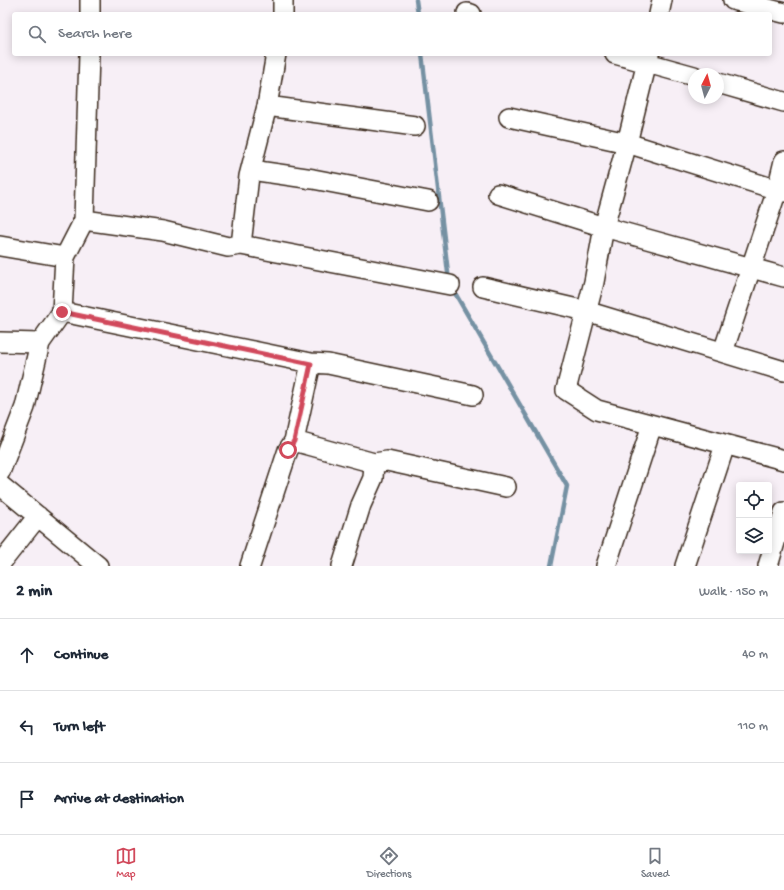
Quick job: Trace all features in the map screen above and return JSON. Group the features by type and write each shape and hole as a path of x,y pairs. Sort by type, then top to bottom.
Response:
{"street":[{"path":"90,0 90,12"},
{"path":"283,0 283,12"},
{"path":"659,12 662,0"},
{"path":"733,0 784,13"},
{"path":"0,472 25,407 40,343 62,312 65,257 84,220 89,56"},
{"path":"241,245 251,170 267,106 276,56"},
{"path":"632,56 648,58 688,74"},
{"path":"648,58 627,144 604,227 594,282 566,390 597,410 784,460"},
{"path":"724,85 784,102"},
{"path":"267,106 415,126"},
{"path":"509,117 627,144 780,191"},
{"path":"723,352 780,191 784,161"},
{"path":"251,170 313,179 428,201"},
{"path":"498,194 604,227 784,277"},
{"path":"84,220 163,231 228,247 241,245 450,285"},
{"path":"0,246 65,257"},
{"path":"484,287 586,311 784,371"},
{"path":"62,312 311,364 328,364 473,395"},
{"path":"0,342 40,343"},
{"path":"250,566 288,450 294,441 311,364"},
{"path":"606,566 652,425"},
{"path":"294,441 374,463 387,461 506,487"},
{"path":"685,566 725,444"},
{"path":"342,566 361,505 373,478 374,463"},
{"path":"0,485 38,516 91,564"},
{"path":"768,566 784,512"},
{"path":"0,564 38,516"}],"waterway":[{"path":"416,0 418,12"},
{"path":"422,56 449,281"},
{"path":"452,288 567,486 551,566"}],"route":[{"path":"62,312 311,364 294,441 288,450"}]}
